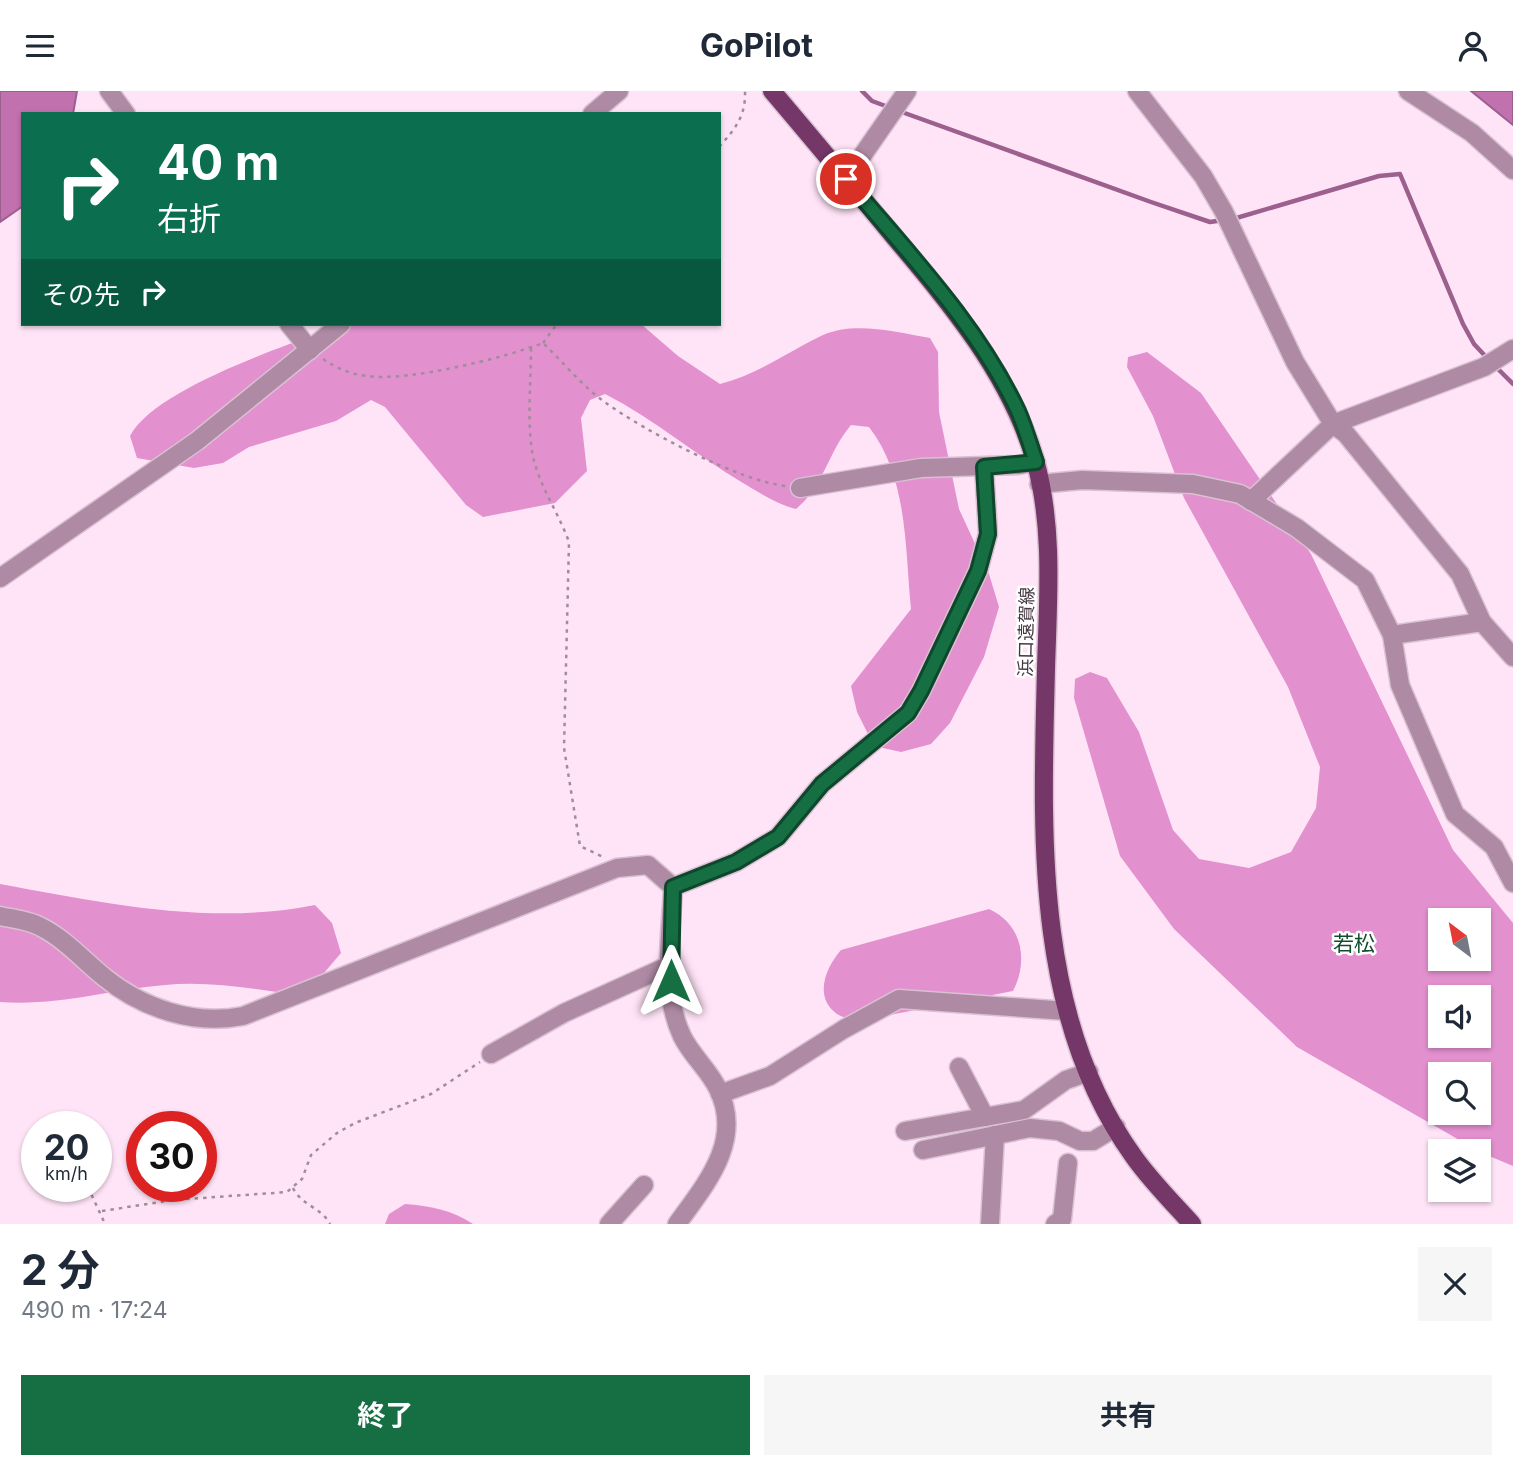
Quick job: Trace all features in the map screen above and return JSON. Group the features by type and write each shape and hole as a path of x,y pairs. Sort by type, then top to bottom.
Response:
{"main road":[{"name":"浜口遠賀線","path":"772,91 948,299 1018,412 1036,462 1049,555 1043,773 1045,836 1057,976 1088,1072 1116,1127 1134,1158 1192,1224"}],"street":[{"path":"109,91 125,112"},
{"path":"594,112 619,91"},
{"path":"846,179 908,91"},
{"path":"1137,91 1203,176 1224,212 1295,362 1333,424 1346,434 1460,574 1482,622 1513,657"},
{"path":"1408,91 1472,133 1513,170"},
{"path":"291,326 310,350"},
{"path":"0,578 197,441 339,326"},
{"path":"1251,501 1333,424 1484,367 1513,349"},
{"path":"800,488 921,468 984,467 1036,462"},
{"path":"673,887 736,862 778,837 822,784 908,713 978,571 988,534 984,467"},
{"path":"1039,484 1082,480 1193,484 1240,494 1297,528 1365,580 1391,635 1400,685 1455,814 1494,847 1513,883"},
{"path":"1391,635 1482,622"},
{"path":"0,916 38,925 59,937 104,977 148,1005 178,1014 225,1019 243,1016 617,868 648,865 673,887"},
{"path":"673,887 670,965 672,997 682,1036 725,1105 725,1136 717,1168 677,1224"},
{"path":"491,1054 564,1013 670,965"},
{"path":"720,1094 770,1076 844,1029 899,999 1068,1011"},
{"path":"959,1067 985,1117"},
{"path":"905,1131 1024,1110 1066,1080 1088,1072"},
{"path":"923,1150 1030,1128 1059,1131 1080,1141 1093,1141 1116,1127"},
{"path":"990,1224 995,1135"},
{"path":"1055,1224 1062,1219 1068,1163"},
{"path":"609,1224 644,1185"}],"path":[{"path":"721,145 737,126 744,111 744,91"},
{"path":"310,350 342,372 370,377 397,376 531,348 543,343 556,326"},
{"path":"543,343 605,402 668,439 770,484 800,488"},
{"path":"531,348 532,451 540,478 559,512 569,542 564,748 576,824 580,846 608,859 617,868"},
{"path":"102,1211 173,1201 286,1192 302,1179 311,1155 337,1133 431,1094 491,1054"},
{"path":"293,1188 296,1195 325,1216 330,1224"},
{"path":"97,1202 105,1224"}],"shaded area":[{"path":"0,91 77,91 73,112 21,112 21,207 0,222"},
{"path":"1471,91 1513,91 1513,125"},
{"path":"339,326 643,326 678,356 720,384 747,375 835,331 876,329 930,338 938,352 939,412 959,509 989,574 999,607 984,657 950,723 931,744 901,752 874,746 857,712 851,686 911,609 898,491 882,447 869,427 851,425 813,490 796,509 743,483 605,394 590,400 581,418 587,471 555,503 483,517 466,505 385,407 371,400 336,421 249,447 223,463 194,468 137,458 130,436 144,418 195,385 260,356"},
{"path":"1147,352 1201,393 1311,554 1453,850 1513,923 1513,1166 1491,1157 1491,1139 1458,1139 1433,1125 1491,1125 1491,1062 1428,1062 1428,1122 1297,1047 1174,929 1120,856 1074,698 1075,679 1090,672 1107,678 1139,732 1173,830 1199,859 1249,868 1291,852 1316,808 1320,767 1288,687 1184,498 1153,416 1127,367 1128,357"},
{"path":"0,884 118,905 197,913 276,911 315,905 332,923 341,953 324,973 289,994 227,986 180,984 43,1002 0,1002"},
{"path":"989,909 1009,924 1019,944 1021,967 1013,991 864,1020 837,1014 825,999 824,982 841,950"},
{"path":"405,1204 457,1215 473,1224 385,1224 389,1214"}],"waterway":[{"path":"862,91 872,101 891,108"},
{"path":"899,111 1210,222 1224,220"},
{"path":"1233,219 1379,176 1400,174 1463,324 1474,344 1488,359"},
{"path":"1494,365 1513,384"}],"district":[{"name":"若松","path":"1354,943"}],"route":[{"path":"671,981 673,887 682,887 736,862 778,837 822,784 908,713 978,571 988,534 984,467 1036,462 1018,412 988,359 948,299 846,179"}]}
